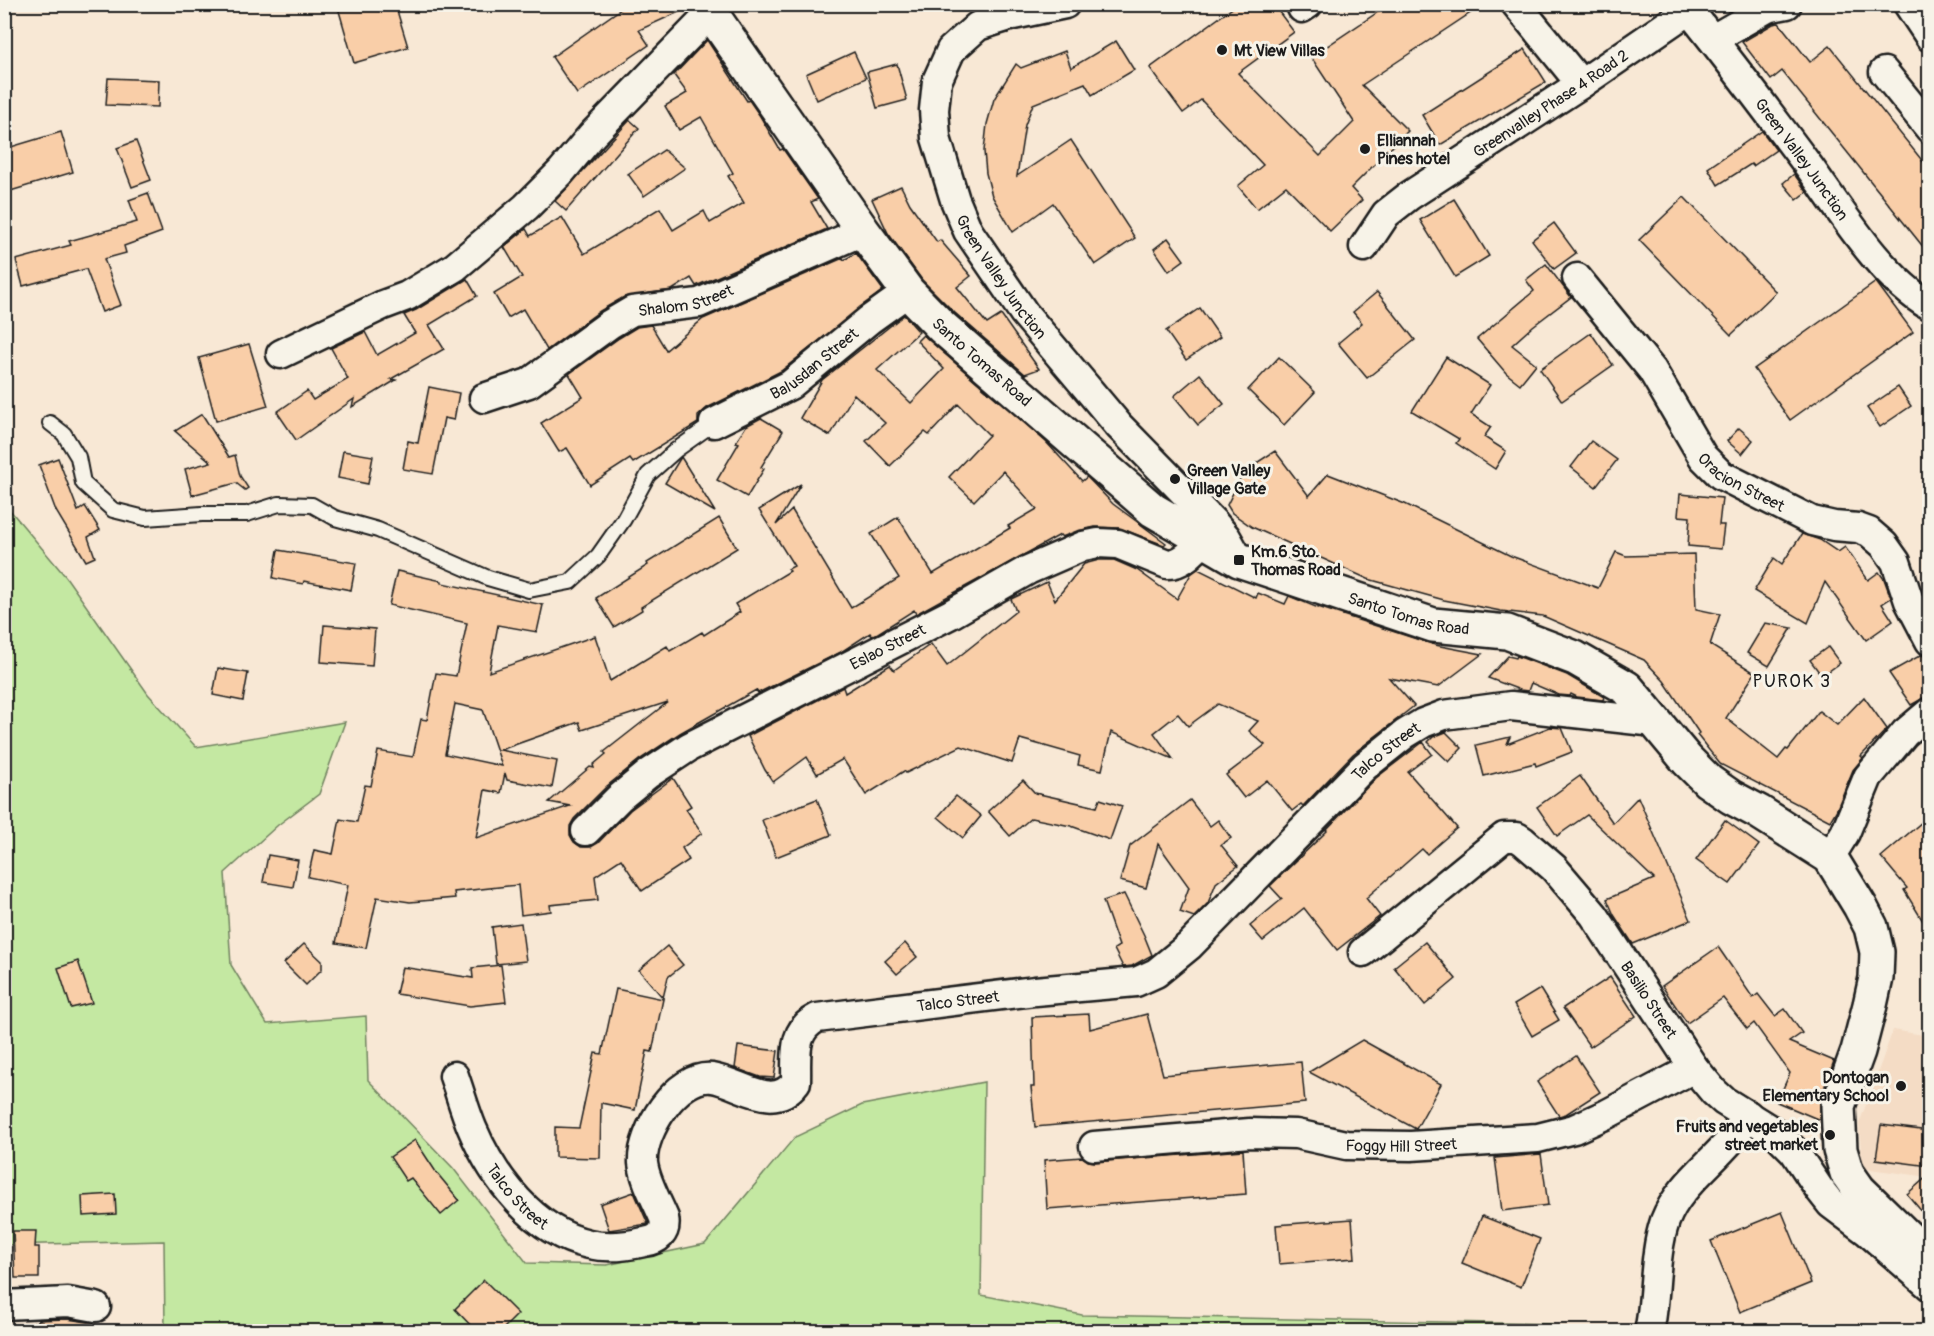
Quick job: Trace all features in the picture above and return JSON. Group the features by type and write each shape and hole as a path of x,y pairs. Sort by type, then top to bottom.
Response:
{"street":[{"name":"Green Valley Junction","path":"1065,4 1013,15 978,26 951,50 937,81 934,110 936,138 955,200 968,231 1024,313 1119,426 1214,523 1226,537 1239,560"},
{"path":"1516,4 1581,84"},
{"path":"1713,39 1767,8 1787,4"},
{"path":"1908,4 1929,37"},
{"name":"Green Valley Junction","path":"1686,7 1713,39 1871,253 1916,298 1929,306"},
{"name":"Greenvalley Phase 4 Road 2","path":"1364,247 1386,214 1409,196 1581,84 1686,7"},
{"name":"Santo Tomas Road","path":"710,9 863,231 908,291 942,327 1153,510 1239,560 1433,625 1507,632 1575,658 1627,688 1708,781 1830,856 1871,927 1877,952 1876,978 1870,1005 1858,1051 1838,1106 1840,1150 1847,1173 1859,1190 1929,1259"},
{"path":"281,354 383,305 407,296 429,284 471,254 526,207 710,9"},
{"path":"1884,72 1929,129"},
{"name":"Shalom Street","path":"484,398 529,383 610,324 632,311 699,303 863,231"},
{"name":"Oracion Street","path":"1577,278 1652,370 1703,457 1721,475 1812,521 1858,528 1869,532 1884,545 1896,562 1909,601 1929,641"},
{"name":"Balusdan Street","path":"714,423 790,385 908,291"},
{"name":"Eslao Street","path":"586,831 619,798 648,774 689,747 951,614 1028,570 1083,546 1098,543 1118,544 1167,564 1173,564 1186,557 1204,540"},
{"name":"Talco Street","path":"454,1076 472,1128 487,1159 513,1195 529,1212 573,1240 590,1245 605,1246 645,1242 663,1233 666,1226 644,1172 643,1150 650,1129 672,1097 691,1082 711,1078 752,1092 777,1096 784,1094 796,1082 799,1035 808,1022 817,1018 1035,991 1136,982 1144,979 1156,973 1189,946 1365,766 1405,734 1423,723 1444,715 1511,706 1655,722"},
{"path":"1830,856 1845,833 1868,777 1905,733 1929,711"},
{"name":"Basilio Street","path":"1363,952 1504,837 1517,837 1554,868 1594,915 1694,1068 1724,1101 1777,1134 1787,1144 1831,1204 1867,1231 1929,1286"},
{"name":"Foggy Hill Street","path":"1094,1146 1250,1132 1296,1134 1346,1145 1422,1146 1538,1138 1574,1129 1694,1068"},
{"path":"1649,1332 1653,1313 1658,1253 1666,1220 1678,1198 1692,1180 1730,1141 1748,1115"},
{"path":"4,1305 68,1302 96,1307"}],"lane":[{"path":"50,423 64,434 78,457 83,483 114,510 145,518 247,514 279,504 312,505 335,518 378,530 488,578 529,590 570,582 598,556 624,519 648,476 675,450 714,423"}],"shaded area":[{"name":"Dontogan Elementary School","path":"1893,1030 1929,1036 1929,1177 1862,1168 1859,1124"}],"green space":[{"path":"4,503 66,577 148,694 196,747 345,722 319,794 278,825 225,873 231,965 267,1024 366,1016 368,1080 453,1168 527,1263 607,1265 705,1244 795,1137 862,1105 984,1082 981,1295 1082,1315 1551,1324 1547,1331 165,1331 164,1241 5,1245"}],"building":[{"path":"337,4 395,4 408,47 354,63"},
{"path":"628,4 690,4 690,7 639,30 649,45 577,94 552,57"},
{"path":"1238,4 1273,4 1294,32 1238,73 1320,156 1354,122 1311,57 1390,4 1484,4 1362,85 1408,131 1351,188 1362,200 1330,231 1286,186 1257,209 1238,186 1263,165 1201,100 1183,113 1150,68"},
{"path":"1779,23 1810,62 1830,46 1929,169 1929,254 1782,71 1771,80 1742,42 1773,24"},
{"path":"707,40 747,101 749,100 760,116 780,150 783,149 818,199 811,202 827,229 696,286 691,278 672,290 624,297 600,311 547,350 523,309 508,318 494,294 522,277 504,247 526,229 530,236 562,217 584,254 660,208 673,230 704,211 710,223 744,203 728,176 733,173 701,117 679,130 665,106 687,93 674,75"},
{"path":"1116,41 1134,70 1092,95 1085,83 1033,104 1025,125 1017,176 1071,140 1135,238 1095,265 1053,203 1013,232 992,196 986,173 984,151 987,124 994,99 1016,64 1021,68 1065,51 1071,68"},
{"path":"1525,49 1546,82 1440,145 1422,115"},
{"path":"854,52 866,78 817,100 806,74"},
{"path":"897,64 907,100 877,108 867,72"},
{"path":"108,78 159,80 158,107 106,105"},
{"path":"630,120 639,128 566,211 555,201"},
{"path":"1762,131 1776,150 1753,166 1751,164 1718,185 1708,168"},
{"path":"61,132 73,172 4,193 4,149"},
{"path":"136,141 151,180 132,187 117,148"},
{"path":"664,150 685,168 644,196 628,174"},
{"path":"1794,174 1807,192 1797,200 1783,183"},
{"path":"901,186 910,204 937,242 940,240 971,276 957,287 987,324 1001,315 1039,369 1025,374 955,313 922,280 888,233 872,199"},
{"path":"148,193 162,232 124,246 126,253 104,259 121,305 102,312 86,269 23,286 16,260 71,245 69,241 137,222 129,200"},
{"path":"1684,197 1776,292 1731,335 1639,240"},
{"path":"1454,199 1489,256 1455,277 1420,220"},
{"path":"1554,223 1576,253 1554,269 1532,240"},
{"path":"1168,238 1184,260 1169,271 1154,249"},
{"path":"856,253 883,290 781,371 707,408 698,416 698,423 633,463 630,459 590,485 567,448 559,452 541,423 583,397 569,374 637,327 651,325 666,350 703,319"},
{"path":"1546,264 1571,297 1512,345 1536,364 1520,384 1506,373 1477,339 1534,291 1526,280"},
{"path":"467,279 477,296 429,325 444,349 391,379 396,380 352,407 354,399 296,440 277,412 307,391 313,400 348,379 331,348 365,332 377,355 415,333 404,315"},
{"path":"1876,282 1913,332 1790,420 1754,369"},
{"path":"1377,292 1415,340 1367,378 1338,343 1362,323 1353,312"},
{"path":"1200,308 1220,337 1186,360 1166,331"},
{"path":"904,315 919,332 877,370 911,403 944,369 917,341 923,335 1046,442 1082,481 1087,477 1113,504 1166,543 1164,545 1119,528 1095,527 1062,537 1060,535 916,614 914,610 878,633 872,636 870,633 841,652 758,693 756,690 680,733 639,760 607,786 574,819 570,826 570,835 581,847 591,847 598,843 630,810 673,778 691,806 686,809 702,833 682,848 689,860 642,891 621,859 595,876 598,900 550,905 551,911 521,915 518,885 454,892 455,898 410,902 377,897 366,948 336,943 348,885 308,877 314,850 333,854 340,819 357,822 365,785 371,786 378,751 413,757 421,719 427,720 436,673 456,676 467,623 389,605 397,571 543,605 537,632 498,625 489,672 595,636 610,681 667,646 670,651 702,632 704,635 740,612 735,604 790,571 788,569 794,566 759,510 801,484 776,525 792,510 851,608 899,578 871,534 898,517 933,574 1010,528 1008,526 1037,509 1003,471 974,501 949,477 989,435 958,404 929,435 925,432 890,466 866,441 885,423 854,394 830,436 800,418 822,380","holes":["668,702 604,752 606,754 593,765 594,768 590,767 549,802 570,806 476,838 485,790 501,793 505,773 507,780 552,788 557,761 500,750 579,722 582,730","455,704 483,710 502,766 445,754"]},
{"path":"1591,333 1613,365 1562,401 1540,369"},
{"path":"249,344 268,406 216,421 199,358"},
{"path":"1279,357 1315,392 1284,425 1248,390"},
{"path":"1446,357 1490,385 1471,414 1491,427 1484,437 1506,451 1495,469 1456,443 1459,439 1412,411"},
{"path":"1200,374 1224,404 1198,425 1174,396"},
{"path":"429,387 459,393 454,420 444,418 433,474 403,469 408,441 418,443"},
{"path":"1898,387 1911,406 1880,427 1867,408"},
{"path":"202,414 229,457 235,455 240,476 248,488 245,490 236,483 192,495 185,469 211,462 175,431"},
{"path":"761,418 783,431 761,467 764,469 747,497 717,480 739,443 736,442 746,426"},
{"path":"1739,428 1753,440 1742,454 1727,441"},
{"path":"1591,441 1617,460 1596,487 1571,467"},
{"path":"343,451 373,456 368,484 338,478"},
{"path":"1275,451 1309,496 1328,474 1405,504 1511,556 1598,588 1616,552 1626,556 1694,554 1696,609 1720,614 1710,645 1755,673 1726,718 1778,759 1819,711 1837,725 1864,697 1887,729 1861,756 1863,758 1853,770 1830,821 1720,764 1697,735 1699,733 1664,681 1644,660 1543,616 1444,600 1368,579 1252,527 1232,513 1227,505 1244,471"},
{"path":"681,457 715,512 665,483"},
{"path":"58,458 78,511 85,506 100,530 88,537 95,557 86,561 56,511 39,465"},
{"path":"1680,494 1722,498 1719,525 1724,525 1721,549 1688,546 1690,517 1678,516"},
{"path":"719,518 737,548 641,607 642,610 614,627 596,598"},
{"path":"1802,534 1820,540 1838,552 1845,547 1868,580 1879,572 1891,598 1882,604 1893,621 1866,640 1825,582 1808,623 1754,591 1774,558 1782,564"},
{"path":"278,550 356,563 351,590 273,578"},
{"path":"1099,560 1114,560 1137,570 1177,599 1191,574 1198,569 1256,598 1258,593 1285,604 1289,596 1318,608 1435,645 1482,654 1438,687 1389,678 1414,706 1353,754 1303,806 1301,804 1292,811 1267,780 1244,798 1226,775 1265,745 1249,731 1258,721 1218,704 1188,726 1178,714 1154,733 1173,759 1111,732 1102,770 1078,765 1080,756 1020,739 1012,763 961,746 906,773 904,771 866,795 843,759 817,774 807,757 773,782 765,770 748,736 843,687 845,693 890,665 894,670 931,644 947,666 1016,611 1011,599 1047,582 1055,600 1084,564"},
{"path":"1765,623 1792,628 1769,666 1747,653"},
{"path":"324,625 375,629 372,666 321,662"},
{"path":"1828,647 1840,663 1822,676 1810,660"},
{"path":"1921,655 1929,665 1929,695 1911,705 1889,673"},
{"path":"1508,656 1516,658 1517,656 1567,675 1604,697 1603,700 1577,697 1571,694 1570,696 1559,695 1531,683 1528,691 1520,690 1488,678"},
{"path":"218,668 248,673 243,701 213,695"},
{"path":"1550,727 1562,728 1572,752 1536,766 1535,763 1484,776 1476,745 1510,737 1507,744"},
{"path":"1446,732 1462,748 1449,762 1428,742 1433,737"},
{"path":"1423,742 1432,754 1408,772 1457,828 1427,854 1422,849 1366,898 1380,916 1337,950 1304,908 1263,941 1250,926 1282,899 1270,886 1327,831 1376,778"},
{"path":"1580,776 1613,823 1638,797 1691,920 1633,944 1614,915 1607,899 1654,879 1587,815 1557,836 1537,807"},
{"path":"1023,780 1035,793 1097,807 1100,799 1122,806 1110,840 1071,826 1031,818 1010,836 988,811"},
{"path":"956,796 981,816 963,838 938,817"},
{"path":"817,799 831,835 776,857 762,820"},
{"path":"1190,800 1210,826 1218,820 1231,838 1221,845 1238,866 1216,883 1208,903 1194,917 1180,912 1189,887 1158,844 1146,888 1120,881 1130,846"},
{"path":"1929,816 1929,931 1904,890 1907,888 1881,857"},
{"path":"1725,820 1759,845 1730,884 1696,860"},
{"path":"268,855 298,860 293,887 263,882"},
{"path":"1124,894 1152,955 1132,966 1123,967 1114,949 1119,946 1103,901"},
{"path":"521,923 526,961 496,964 492,927"},
{"path":"1425,942 1456,979 1425,1005 1394,967"},
{"path":"905,943 917,957 897,974 885,961"},
{"path":"304,944 322,961 322,969 306,985 284,963"},
{"path":"667,946 683,965 668,977 663,998 639,970"},
{"path":"1718,947 1753,998 1758,994 1775,1016 1785,1009 1802,1033 1789,1042 1834,1061 1820,1100 1820,1120 1777,1102 1790,1073 1754,1023 1747,1029 1723,998 1687,1023 1662,986"},
{"path":"78,961 92,1003 71,1008 58,968"},
{"path":"501,965 506,1002 470,1006 396,994 402,967 473,978 472,968"},
{"path":"1610,977 1636,1016 1590,1047 1563,1008"},
{"path":"616,989 663,999 652,1052 647,1051 635,1110 601,1103 600,1158 555,1157 555,1127 579,1128 595,1053 602,1054"},
{"path":"1540,989 1559,1020 1532,1036 1514,1005"},
{"path":"1089,1014 1090,1029 1147,1014 1163,1075 1301,1062 1305,1103 1035,1127 1031,1087 1034,1087 1032,1017"},
{"path":"1362,1040 1441,1084 1416,1129 1309,1072"},
{"path":"738,1046 778,1051 774,1078 760,1077 735,1068"},
{"path":"1576,1056 1600,1092 1566,1114 1559,1116 1537,1082"},
{"path":"1881,1125 1929,1131 1929,1166 1876,1159"},
{"path":"415,1140 436,1172 459,1200 441,1215 411,1178 406,1181 390,1157"},
{"path":"1243,1150 1246,1194 1047,1209 1044,1160 1082,1157 1095,1162"},
{"path":"1541,1154 1548,1205 1502,1211 1495,1158"},
{"path":"1929,1175 1929,1220 1907,1194"},
{"path":"634,1192 648,1224 609,1230 600,1204"},
{"path":"115,1194 116,1214 83,1216 82,1196"},
{"path":"1782,1212 1811,1283 1740,1312 1711,1241"},
{"path":"1482,1216 1540,1239 1521,1287 1462,1263"},
{"path":"1352,1219 1355,1258 1279,1264 1276,1225"},
{"path":"13,1231 36,1231 35,1247 39,1247 39,1278 15,1278"},
{"path":"484,1280 518,1314 500,1332 477,1332 455,1309"},
{"path":"67,1319 94,1323 93,1332 37,1332 38,1320"}],"place":[{"name":"Mt View Villas","path":"1222,50"},
{"name":"Elliannah Pines hotel","path":"1365,149"},
{"name":"Green Valley Village Gate","path":"1175,479"},
{"name":"Km.6 Sto. Thomas Road","path":"1239,560"},
{"name":"Dontogan Elementary School","path":"1901,1086"},
{"name":"Fruits and vegetables street market","path":"1830,1135"}],"district":[{"name":"PUROK 3","path":"1792,681"}]}
